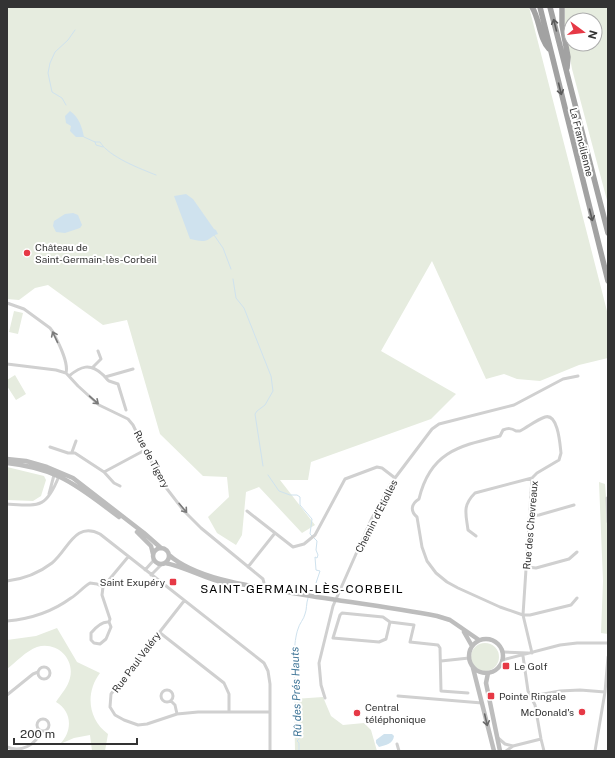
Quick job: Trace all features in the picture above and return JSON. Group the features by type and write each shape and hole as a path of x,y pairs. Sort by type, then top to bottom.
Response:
{"highway":[{"path":"532,7 538,20 545,44 550,51"},
{"name":"La Francilienne","path":"540,7 608,281"},
{"name":"La Francilienne","path":"550,7 608,233"},
{"path":"562,7 563,34 568,57 567,70"}],"main road":[{"path":"7,461 26,461 58,475 92,497 142,535 151,546 154,560 157,563 174,565 222,583 437,616 450,620 479,640 491,640 500,647 502,652 502,660 494,671 483,673 473,668"},
{"path":"7,461 73,478 161,548 166,550 176,561 213,577 308,597"},
{"path":"153,554 156,550 161,548"},
{"path":"163,564 168,560 169,555"},
{"path":"335,601 436,618 449,622 466,634 472,646"},
{"path":"479,640 472,646 469,653 469,658 473,668 494,751"},
{"path":"488,673 486,683 500,751"}],"street":[{"path":"7,303 24,310 54,332 66,363 68,374"},
{"path":"93,367 101,359 98,351"},
{"path":"7,364 56,370 68,374 86,366 93,367 109,381 118,384 126,410"},
{"path":"105,377 133,369"},
{"name":"Rue de Tigery","path":"68,374 78,386 99,405 128,419 133,425 164,485 201,528 263,578 264,583 262,588"},
{"name":"Chemin d'Etiolles","path":"325,698 321,685 319,656 335,601 371,520 395,478 432,429 439,424 514,406 563,379 578,376"},
{"name":"Rue des Chevreaux","path":"523,616 452,585 436,573 427,561 422,547 417,517 413,514 411,508 414,501 419,499 421,489 429,472 441,458 455,448 500,436 502,430 508,428 520,431 546,417 551,417 555,421 561,457 559,460 537,473 532,478 523,616 532,653"},
{"path":"72,452 76,441"},
{"path":"55,448 57,443"},
{"path":"50,447 68,453 75,453 104,472 114,483 120,486"},
{"path":"104,472 145,450"},
{"path":"247,511 292,547 304,544 315,535 345,479 377,467 382,468 395,478"},
{"path":"49,473 53,486"},
{"path":"53,486 58,475"},
{"path":"7,504 36,505 43,502 49,496 58,475"},
{"path":"476,536 468,530 465,512 466,505 470,498 475,493 532,478"},
{"path":"607,498 608,522"},
{"path":"530,516 539,516 574,505"},
{"path":"7,581 28,576 48,566 59,557 74,537 84,531 91,531 100,534 264,663 270,678 270,751"},
{"path":"248,566 275,533"},
{"path":"527,567 536,568 569,559 577,552"},
{"path":"109,622 99,625 91,633 91,640 94,643 100,644 106,639 111,627 109,622 110,615 102,594 103,587 128,557"},
{"path":"145,570 154,560"},
{"path":"151,575 163,564"},
{"path":"7,621 34,616 51,610 70,599 90,583 103,587"},
{"path":"523,616 571,605 577,598"},
{"name":"Rue Paul Valéry","path":"184,600 111,694 110,707 115,715 138,725 148,724 177,714 198,712 270,712"},
{"path":"390,622 386,639 379,642 333,638 342,612 383,617 390,622 414,625 410,642 438,646 440,648 441,690 468,693"},
{"path":"159,632 224,683 229,694 229,712"},
{"path":"502,660 523,656 560,645 577,643 608,643"},
{"path":"502,652 532,653"},
{"path":"523,656 528,691 533,700 538,718 544,751"},
{"path":"595,751 605,692 608,657"},
{"path":"440,661 469,658"},
{"path":"7,695 33,674 38,672 40,668 46,666 51,673 48,678 44,679 39,676 38,672"},
{"path":"171,700 164,702 160,697 161,693 165,690 170,692 173,697 171,700 175,705 177,714"},
{"path":"533,700 538,695 560,691 580,690 605,692"},
{"path":"398,696 482,703"},
{"path":"40,720 45,720 48,722 49,727 46,731 41,731 37,727 37,724 40,720"},
{"path":"7,747 17,749 26,747 39,736 41,731"},
{"path":"496,736 505,744 513,746"},
{"path":"506,751 513,746 541,739"},
{"path":"397,744 399,751"}],"shaded area":[{"path":"7,7 529,7 608,315 608,358 579,365 540,381 517,379 504,374 486,379 432,261 381,351 456,394 431,419 311,462 308,480 280,480 315,525 302,533 259,487 246,492 242,535 236,545 217,533 208,517 229,497 227,477 203,476 160,434 127,320 103,325 48,285 35,288 19,300 7,299"},
{"path":"565,7 608,7 608,204 572,69 569,52 603,52 603,12 565,12"},
{"path":"14,311 23,313 18,334 9,332"},
{"path":"15,375 26,394 16,400 7,386 7,380"},
{"path":"7,467 44,476 46,480 41,496 33,501 7,500"},
{"path":"599,482 605,484 608,521 608,634 601,633 603,581"},
{"path":"57,628 77,662 100,673 92,689 91,705 96,721 108,734 105,751 92,751 90,735 74,738 60,744 67,733 69,722 65,711 56,702 68,684 71,671 67,658 62,653 51,646 37,647 25,654 7,669 7,640 36,636"},
{"path":"485,643 495,647 499,657 495,667 485,671 475,667 471,657 475,647"},
{"path":"323,697 331,716 343,725 364,723 371,730 377,751 295,751 294,699"}],"water":[{"path":"70,111 80,122 84,137 76,137 70,131 71,126 66,123 65,116"},
{"path":"186,194 193,199 218,234 205,241 190,239 174,196"},
{"path":"73,213 78,215 82,225 80,228 65,233 56,232 53,226 54,221 65,214"},
{"path":"384,734 392,734 394,736 389,744 379,747 376,740"}],"waterway":[{"name":"Rû des Prés Hauts","path":"66,105 62,98 52,92 48,73 50,63 55,52 68,40 75,30"},
{"name":"Rû des Prés Hauts","path":"84,137 95,142 100,142 110,153 134,166 156,175"},
{"name":"Rû des Prés Hauts","path":"95,142 96,145 103,147"},
{"name":"Rû des Prés Hauts","path":"214,235 223,248 231,269"},
{"name":"Rû des Prés Hauts","path":"233,279 236,298 244,308 271,376 273,391 265,405 255,414 263,466"},
{"name":"Rû des Prés Hauts","path":"268,475 279,491 300,497 300,505 312,519 310,534 317,541 316,550 318,555 317,558 315,557 316,570 320,571 314,589 310,593"},
{"name":"Rû des Prés Hauts","path":"299,751 299,743 297,741 300,738 297,736 296,730 298,715 294,695 295,640 299,625 306,610 308,598"}],"place":[{"name":"Château de Saint-Germain-lès-Corbeil","path":"27,253"},
{"name":"Saint Exupéry","path":"173,582"},
{"name":"Le Golf","path":"506,666"},
{"name":"Pointe Ringale","path":"491,696"},
{"name":"McDonald's","path":"582,712"},
{"name":"Central téléphonique","path":"357,713"}],"district":[{"name":"SAINT-GERMAIN-LÈS-CORBEIL","path":"302,589"}]}
